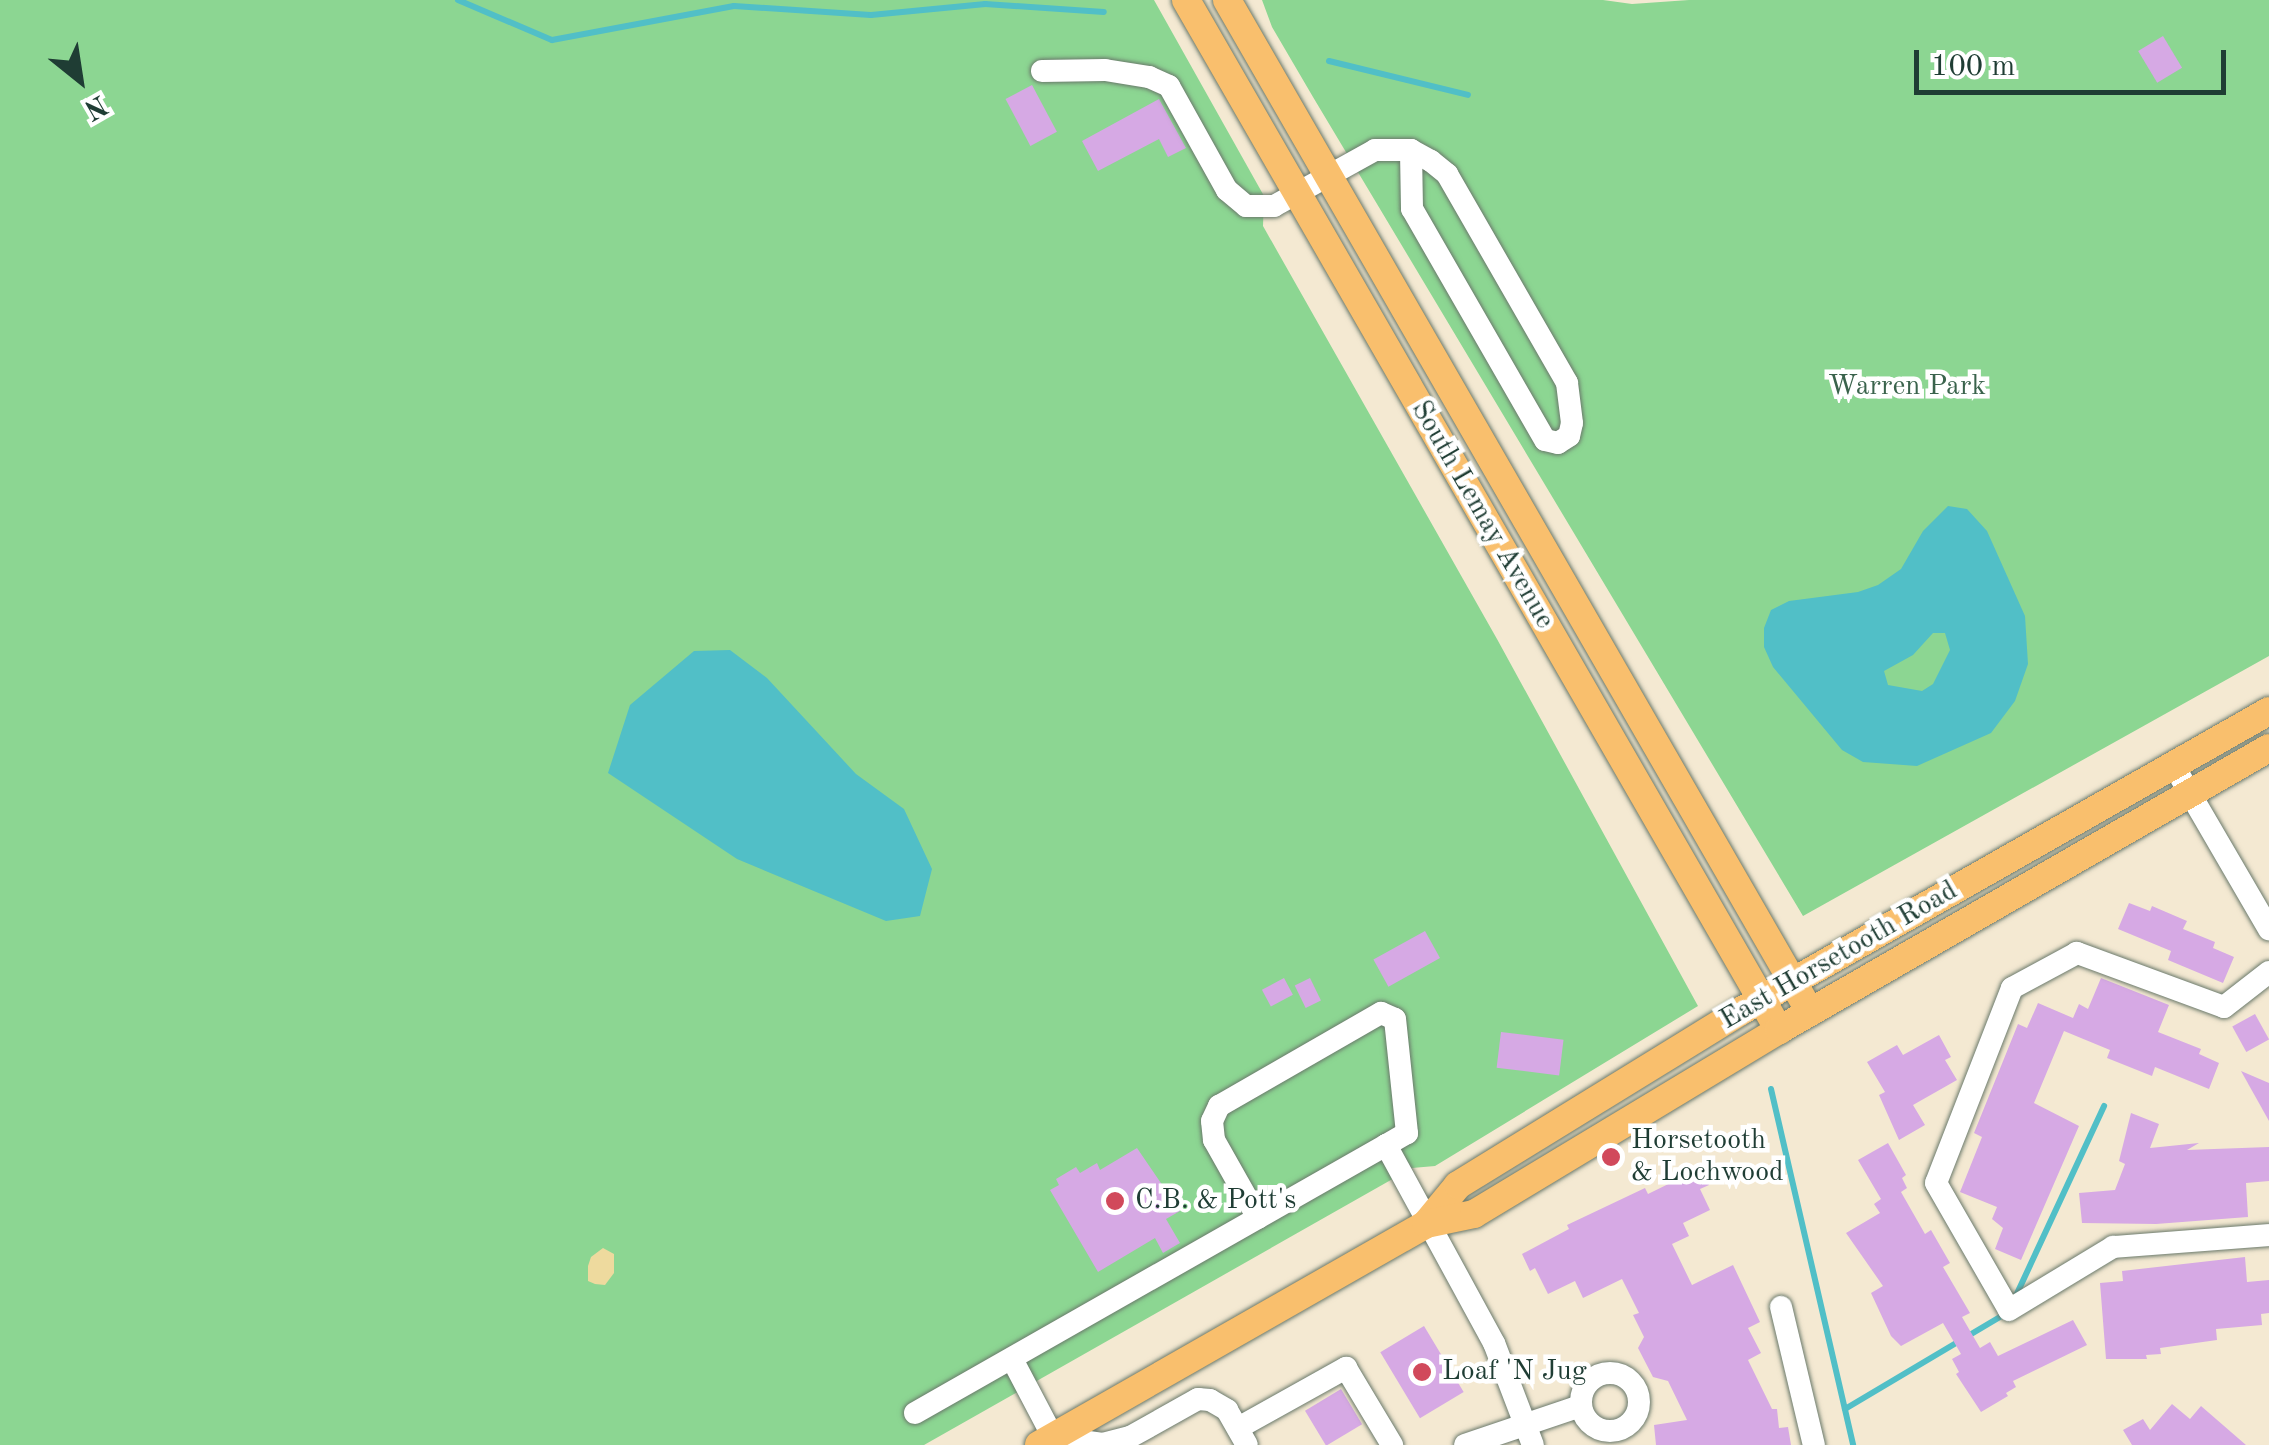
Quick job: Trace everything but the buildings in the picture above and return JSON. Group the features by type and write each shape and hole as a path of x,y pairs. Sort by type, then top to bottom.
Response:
{"main road":[{"name":"South Lemay Avenue","path":"1186,0 1778,1030"},
{"name":"South Lemay Avenue","path":"1227,0 1332,176 1810,1012"},
{"name":"East Horsetooth Road","path":"1426,1224 1458,1184 1760,999 2269,711"},
{"name":"East Horsetooth Road","path":"1046,1441 1426,1224 1474,1214 1778,1030 2269,748"}],"street":[{"path":"1042,71 1104,70 1160,82 1180,101 1234,199 1256,208 1298,196 1375,150 1411,150 1447,174 1567,383 1572,423 1569,436 1558,443 1545,440 1412,209 1411,150"},
{"path":"2174,766 2269,929"},
{"path":"2269,972 2224,1007 2076,952 2012,988 1936,1183 2008,1310 2113,1247 2269,1236"},
{"path":"916,1413 1012,1359 1407,1133 1395,1018 1381,1014 1219,1106 1212,1121 1214,1140 1258,1218"},
{"path":"1386,1145 1494,1344 1531,1435"},
{"path":"1782,1307 1814,1445"},
{"path":"1012,1359 1046,1441 1103,1444 1198,1400 1210,1400 1227,1410 1243,1436 1346,1368 1392,1445"},
{"path":"1465,1445 1531,1435 1580,1406 1590,1380 1608,1372 1627,1378 1639,1403 1632,1421 1616,1438 1596,1428 1580,1406"}],"green space":[{"path":"0,0 1154,0 1264,196 1263,226 1497,639 1698,1006 1435,1166 1412,1168 924,1445 0,1445"},
{"name":"Warren Park","path":"1262,0 1603,0 1632,4 1689,0 2269,0 2269,656 1803,916 1313,97 1272,27"}],"sand":[{"path":"603,1248 614,1254 614,1273 605,1285 588,1281 591,1257"}],"water":[{"path":"1948,506 1967,509 1987,531 2025,616 2028,664 2015,701 1991,733 1917,766 1863,762 1842,750 1773,667 1764,647 1764,628 1771,610 1789,601 1858,592 1878,585 1901,569 1923,531","holes":["1933,633 1945,633 1950,650 1933,684 1922,691 1888,685 1884,671 1913,655"]},
{"path":"730,650 767,678 856,774 904,809 932,869 920,916 886,921 737,859 608,773 630,705 694,651"}],"waterway":[{"path":"458,0 552,40 734,6 871,15 985,4 1104,12"},
{"path":"1329,61 1468,95"},
{"path":"1771,1089 1853,1445"},
{"path":"2014,1300 2104,1106"},
{"path":"1845,1409 2005,1314"}],"place":[{"name":"Horsetooth & Lochwood","path":"1611,1157"},
{"name":"C.B. & Pott's","path":"1115,1201"},
{"name":"Loaf 'N Jug","path":"1422,1372"}]}
